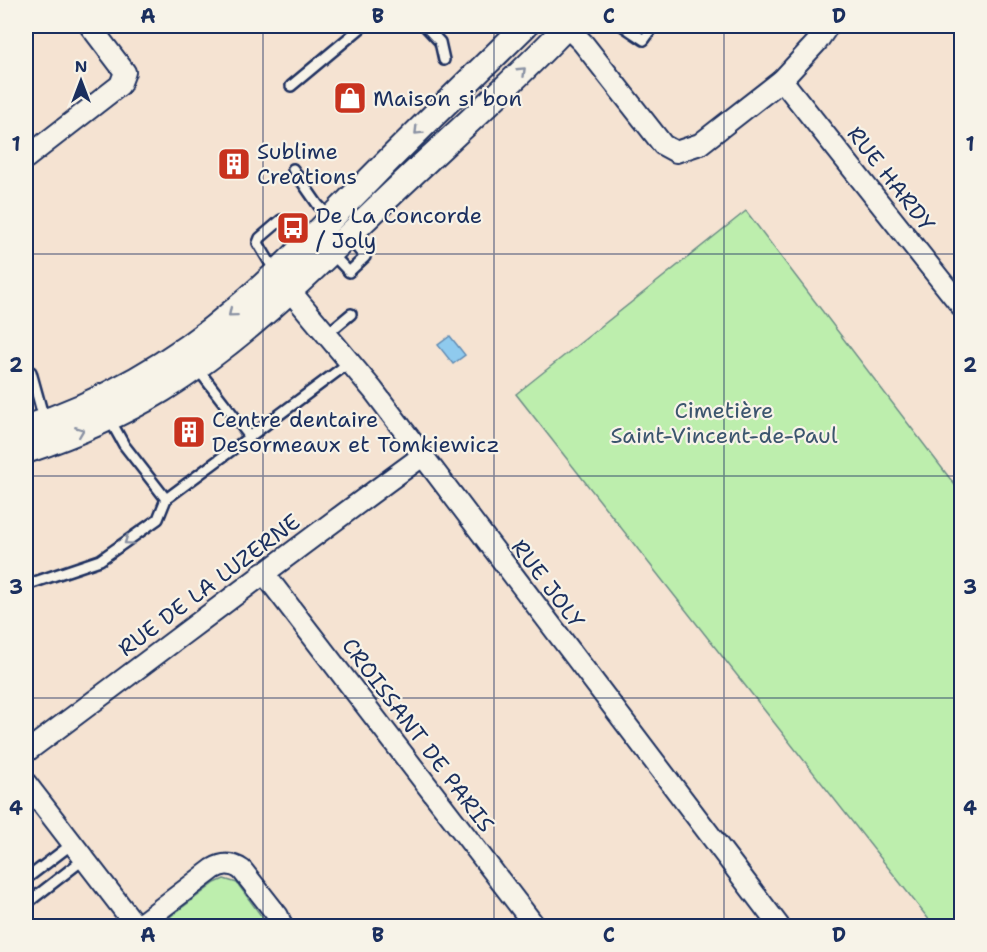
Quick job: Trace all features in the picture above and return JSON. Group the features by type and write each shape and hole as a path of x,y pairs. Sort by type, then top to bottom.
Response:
{"street":[{"path":"26,158 120,85 125,72 90,26"},
{"path":"35,424 105,396 161,364 227,317 338,244 469,100 525,26"},
{"path":"26,451 109,418 162,390 196,368 246,330 331,218 469,100 567,26 663,145 676,152 700,144 782,80 817,42 828,26"},
{"name":"RUE HARDY","path":"782,80 962,307"},
{"name":"RUE JOLY","path":"283,282 350,362 779,927"},
{"name":"RUE DE LA LUZERNE","path":"26,752 165,649 263,572 421,457"},
{"name":"CROISSANT DE PARIS","path":"263,572 535,927"},
{"path":"26,783 137,927 213,869 230,864 246,874 278,916 282,927"}],"lane":[{"path":"291,86 363,26"},
{"path":"424,26 440,42 444,60"},
{"path":"623,26 644,40 654,26"},
{"path":"293,169 318,205 331,218"},
{"path":"281,220 260,238 258,243 283,282"},
{"path":"327,334 351,314"},
{"path":"26,585 100,560 140,533 158,519 166,499 350,362"},
{"path":"196,368 250,437"},
{"path":"26,374 31,372 35,424"},
{"path":"109,418 124,445 166,499"},
{"path":"26,879 78,851"},
{"path":"26,904 78,851"}],"green space":[{"name":"Cimetière Saint-Vincent-de-Paul","path":"746,211 961,493 961,926 934,926 516,394"},
{"path":"224,879 237,883 265,921 266,926 167,926 171,916 215,883"}],"water":[{"path":"450,336 465,355 453,364 438,345"}],"place":[{"name":"Maison si bon","path":"350,98"},
{"name":"Sublime Creations","path":"234,164"},
{"name":"De La Concorde / Joly","path":"293,228"},
{"name":"Centre dentaire Desormeaux et Tomkiewicz","path":"189,432"}]}
